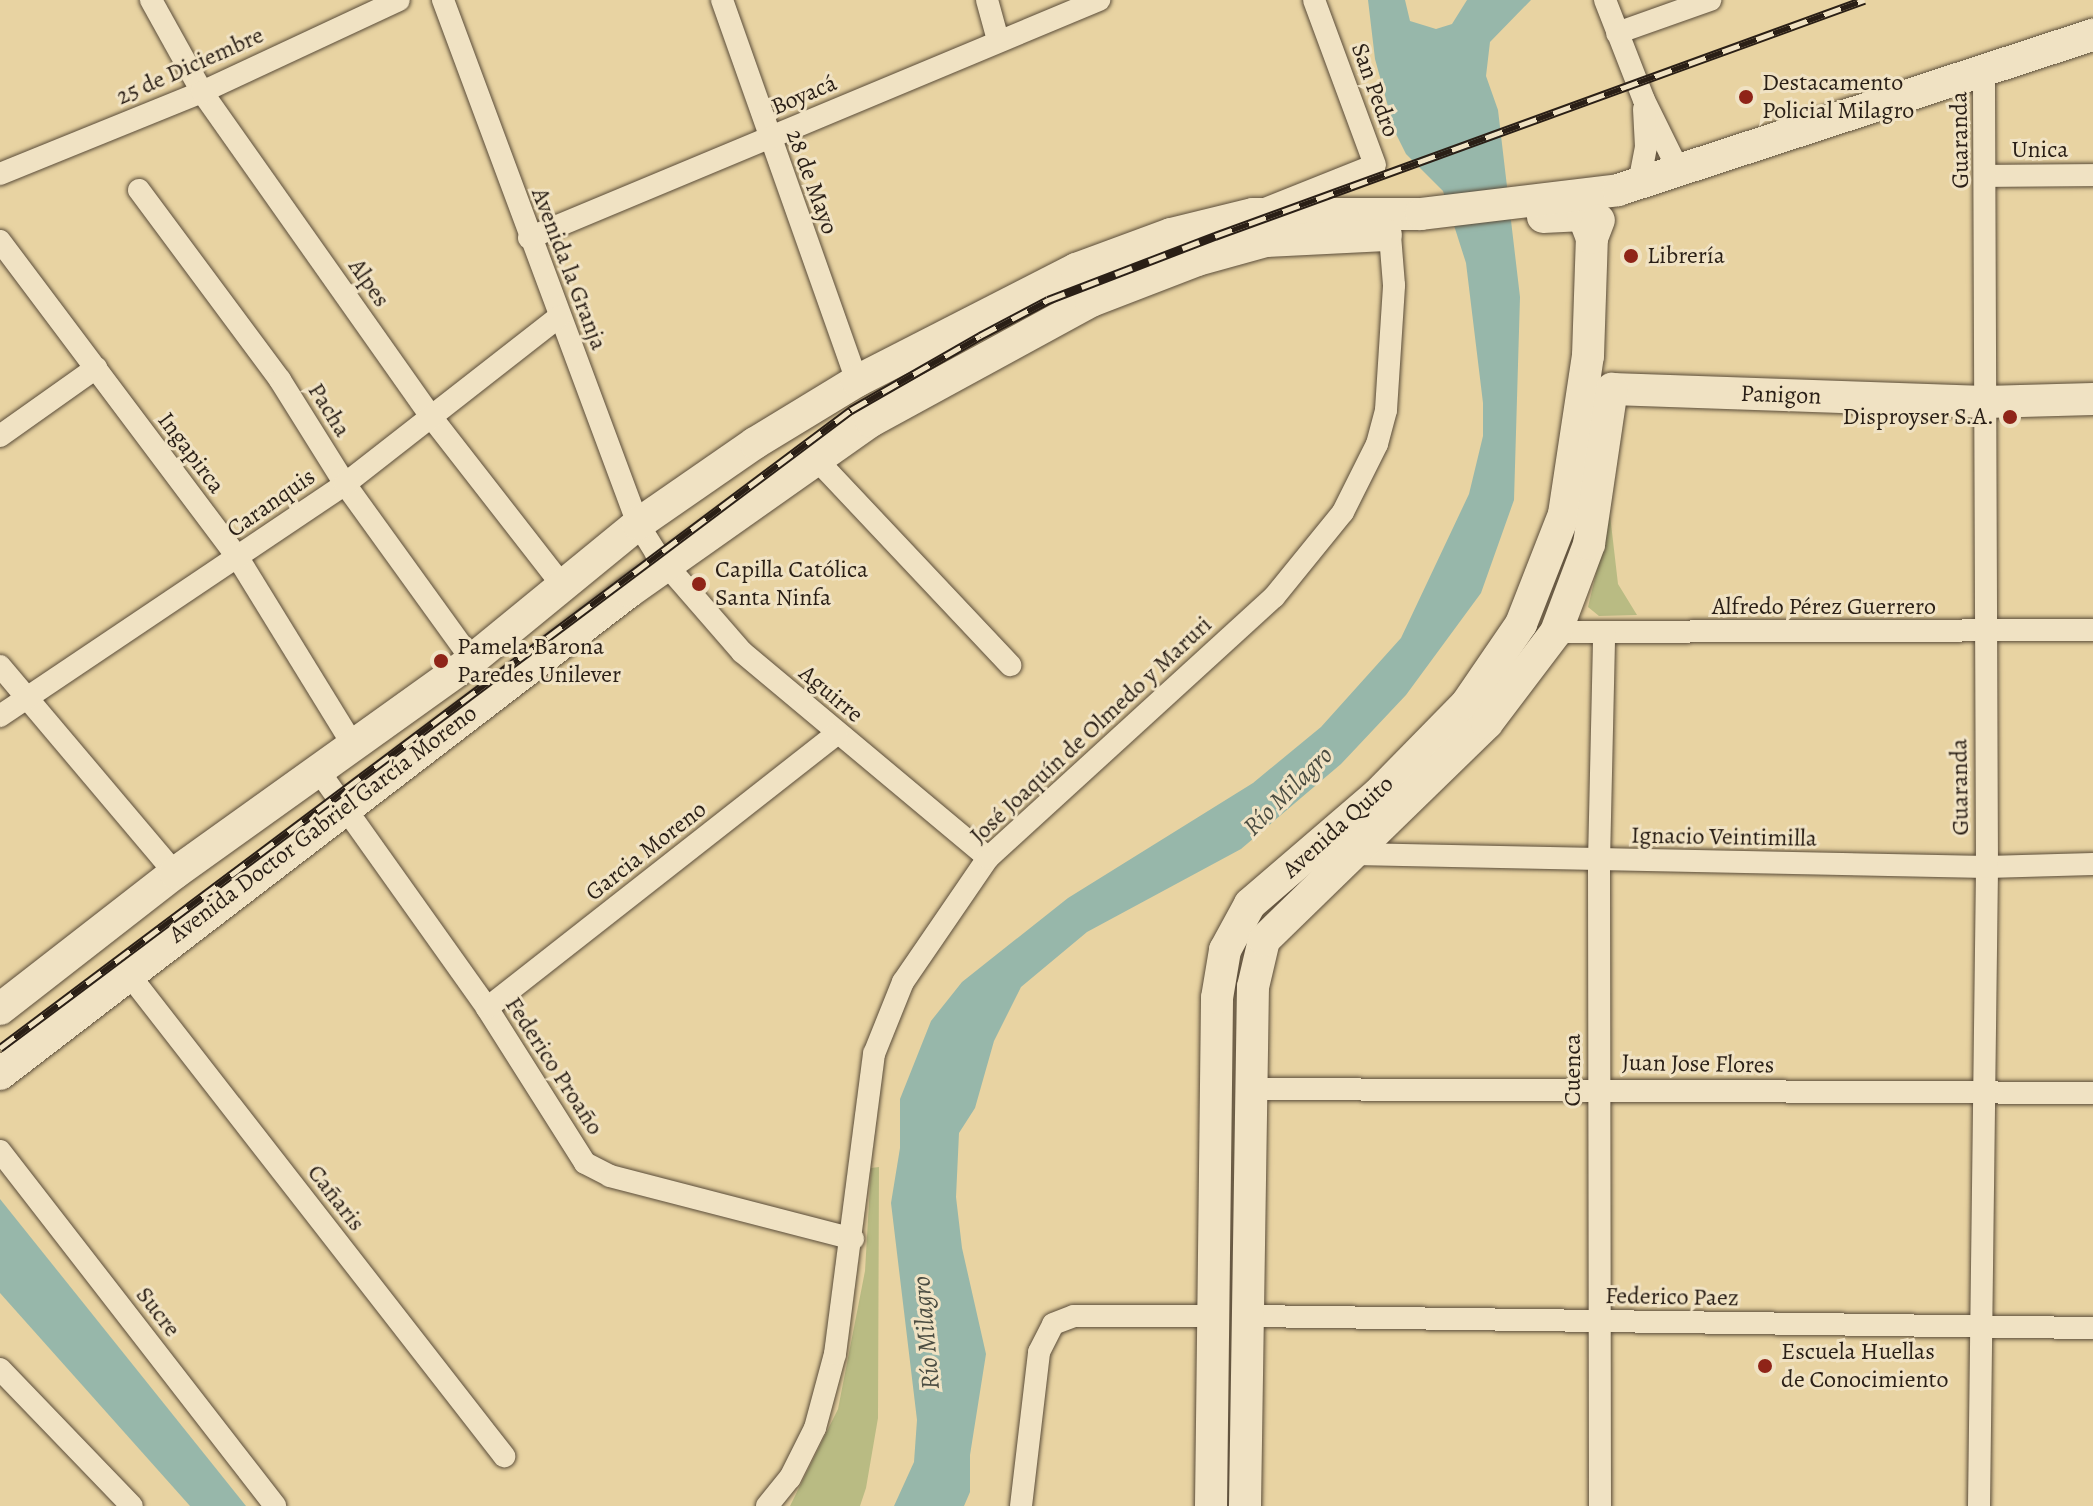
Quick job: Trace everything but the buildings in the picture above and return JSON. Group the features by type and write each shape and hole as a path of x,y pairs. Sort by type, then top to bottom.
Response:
{"main road":[{"name":"Avenida Doctor Gabriel García Moreno","path":"0,1009 175,873 472,660 638,524 755,443 857,381 1076,269 1171,234 1253,214 1422,222 1573,216 1628,186 2093,35"},
{"name":"Avenida Quito","path":"1211,1506 1217,998 1225,950 1250,904 1319,848 1430,742 1476,691 1514,635 1564,514 1588,356 1573,216"},
{"name":"Avenida Doctor Gabriel García Moreno","path":"0,1074 127,972 343,808 661,559 817,460 871,421 1091,301 1197,260 1266,241 1390,235 1422,222"},
{"path":"1588,356 1612,389"},
{"name":"Panigon","path":"1612,389 1985,402 2093,399"},
{"name":"Avenida Quito","path":"1245,1506 1253,987 1264,940 1487,723 1556,632 1589,544 1612,389"}],"street":[{"name":"Alpes","path":"151,0 202,92 432,418 562,585"},
{"name":"25 de Diciembre","path":"0,174 202,92 399,0"},
{"name":"Avenida la Granja","path":"443,0 529,238 638,524 661,559"},
{"name":"28 de Mayo","path":"722,0 768,139 857,381"},
{"path":"987,0 998,40"},
{"name":"Boyacá","path":"529,238 1099,0"},
{"name":"San Pedro","path":"1253,214 1375,165 1314,0"},
{"path":"1605,0 1644,100 1678,169"},
{"path":"1617,33 1710,0"},
{"name":"Guaranda","path":"1979,1506 1987,867 1984,632 1987,176 1984,68"},
{"path":"1628,186 1646,147 1644,100"},
{"name":"Unica","path":"1987,176 2093,175"},
{"name":"Pacha","path":"139,190 280,380 345,484 472,660"},
{"name":"José Joaquín de Olmedo y Maruri","path":"767,1506 790,1478 815,1428 835,1354 853,1239 874,1054 903,982 988,858 1274,597 1343,512 1377,444 1386,410 1394,299 1390,235"},
{"name":"Ingapirca","path":"0,241 238,558 353,745"},
{"name":"Caranquis","path":"0,716 345,484 559,317"},
{"path":"0,436 96,368"},
{"path":"817,460 1010,665"},
{"name":"Aguirre","path":"661,559 742,652 988,858"},
{"name":"Alfredo Pérez Guerrero","path":"1556,632 2093,630"},
{"name":"Cuenca","path":"1600,1506 1599,861 1604,633"},
{"path":"0,666 175,873"},
{"name":"Garcia Moreno","path":"487,1008 837,734"},
{"name":"Federico Proaño","path":"318,770 487,1008 585,1163 610,1176 853,1239"},
{"name":"Ignacio Veintimilla","path":"1354,854 1987,867 2093,864"},
{"name":"Cañaris","path":"127,972 504,1456"},
{"name":"Juan Jose Flores","path":"1253,1089 1599,1089 1983,1095 2093,1093"},
{"name":"Sucre","path":"0,1151 275,1506"},
{"path":"1021,1506 1039,1352 1053,1324 1074,1316 1212,1316"},
{"name":"Federico Paez","path":"1250,1316 2093,1328"},
{"path":"0,1369 132,1506"}],"green space":[{"path":"1610,515 1618,584 1637,615 1599,616 1588,607"},
{"path":"879,1167 878,1418 866,1488 860,1506 790,1506 838,1409 865,1271 871,1168"}],"water":[{"name":"Río Milagro","path":"1368,0 1405,0 1410,21 1436,29 1452,24 1467,0 1531,0 1490,42 1486,76 1498,110 1520,297 1514,500 1481,593 1406,695 1341,764 1241,849 1087,932 1021,987 994,1041 975,1108 959,1133 956,1197 962,1248 986,1354 970,1455 970,1492 964,1506 894,1506 914,1462 917,1420 891,1203 900,1148 900,1099 931,1021 962,982 1068,898 1253,783 1321,727 1401,638 1469,494 1483,436 1483,403 1466,263 1443,191 1406,154 1395,132 1375,59"},
{"path":"0,1199 246,1506 190,1506 0,1293"}],"railway":[{"path":"0,1048 851,410 980,336 1048,300 1215,236 1864,0"}],"place":[{"name":"Destacamento Policial Milagro","path":"1746,97"},
{"name":"Librería","path":"1631,256"},
{"name":"Disproyser S.A.","path":"2010,417"},
{"name":"Capilla Católica Santa Ninfa","path":"699,584"},
{"name":"Pamela Barona Paredes Unilever","path":"441,661"},
{"name":"Escuela Huellas de Conocimiento","path":"1765,1366"}]}
